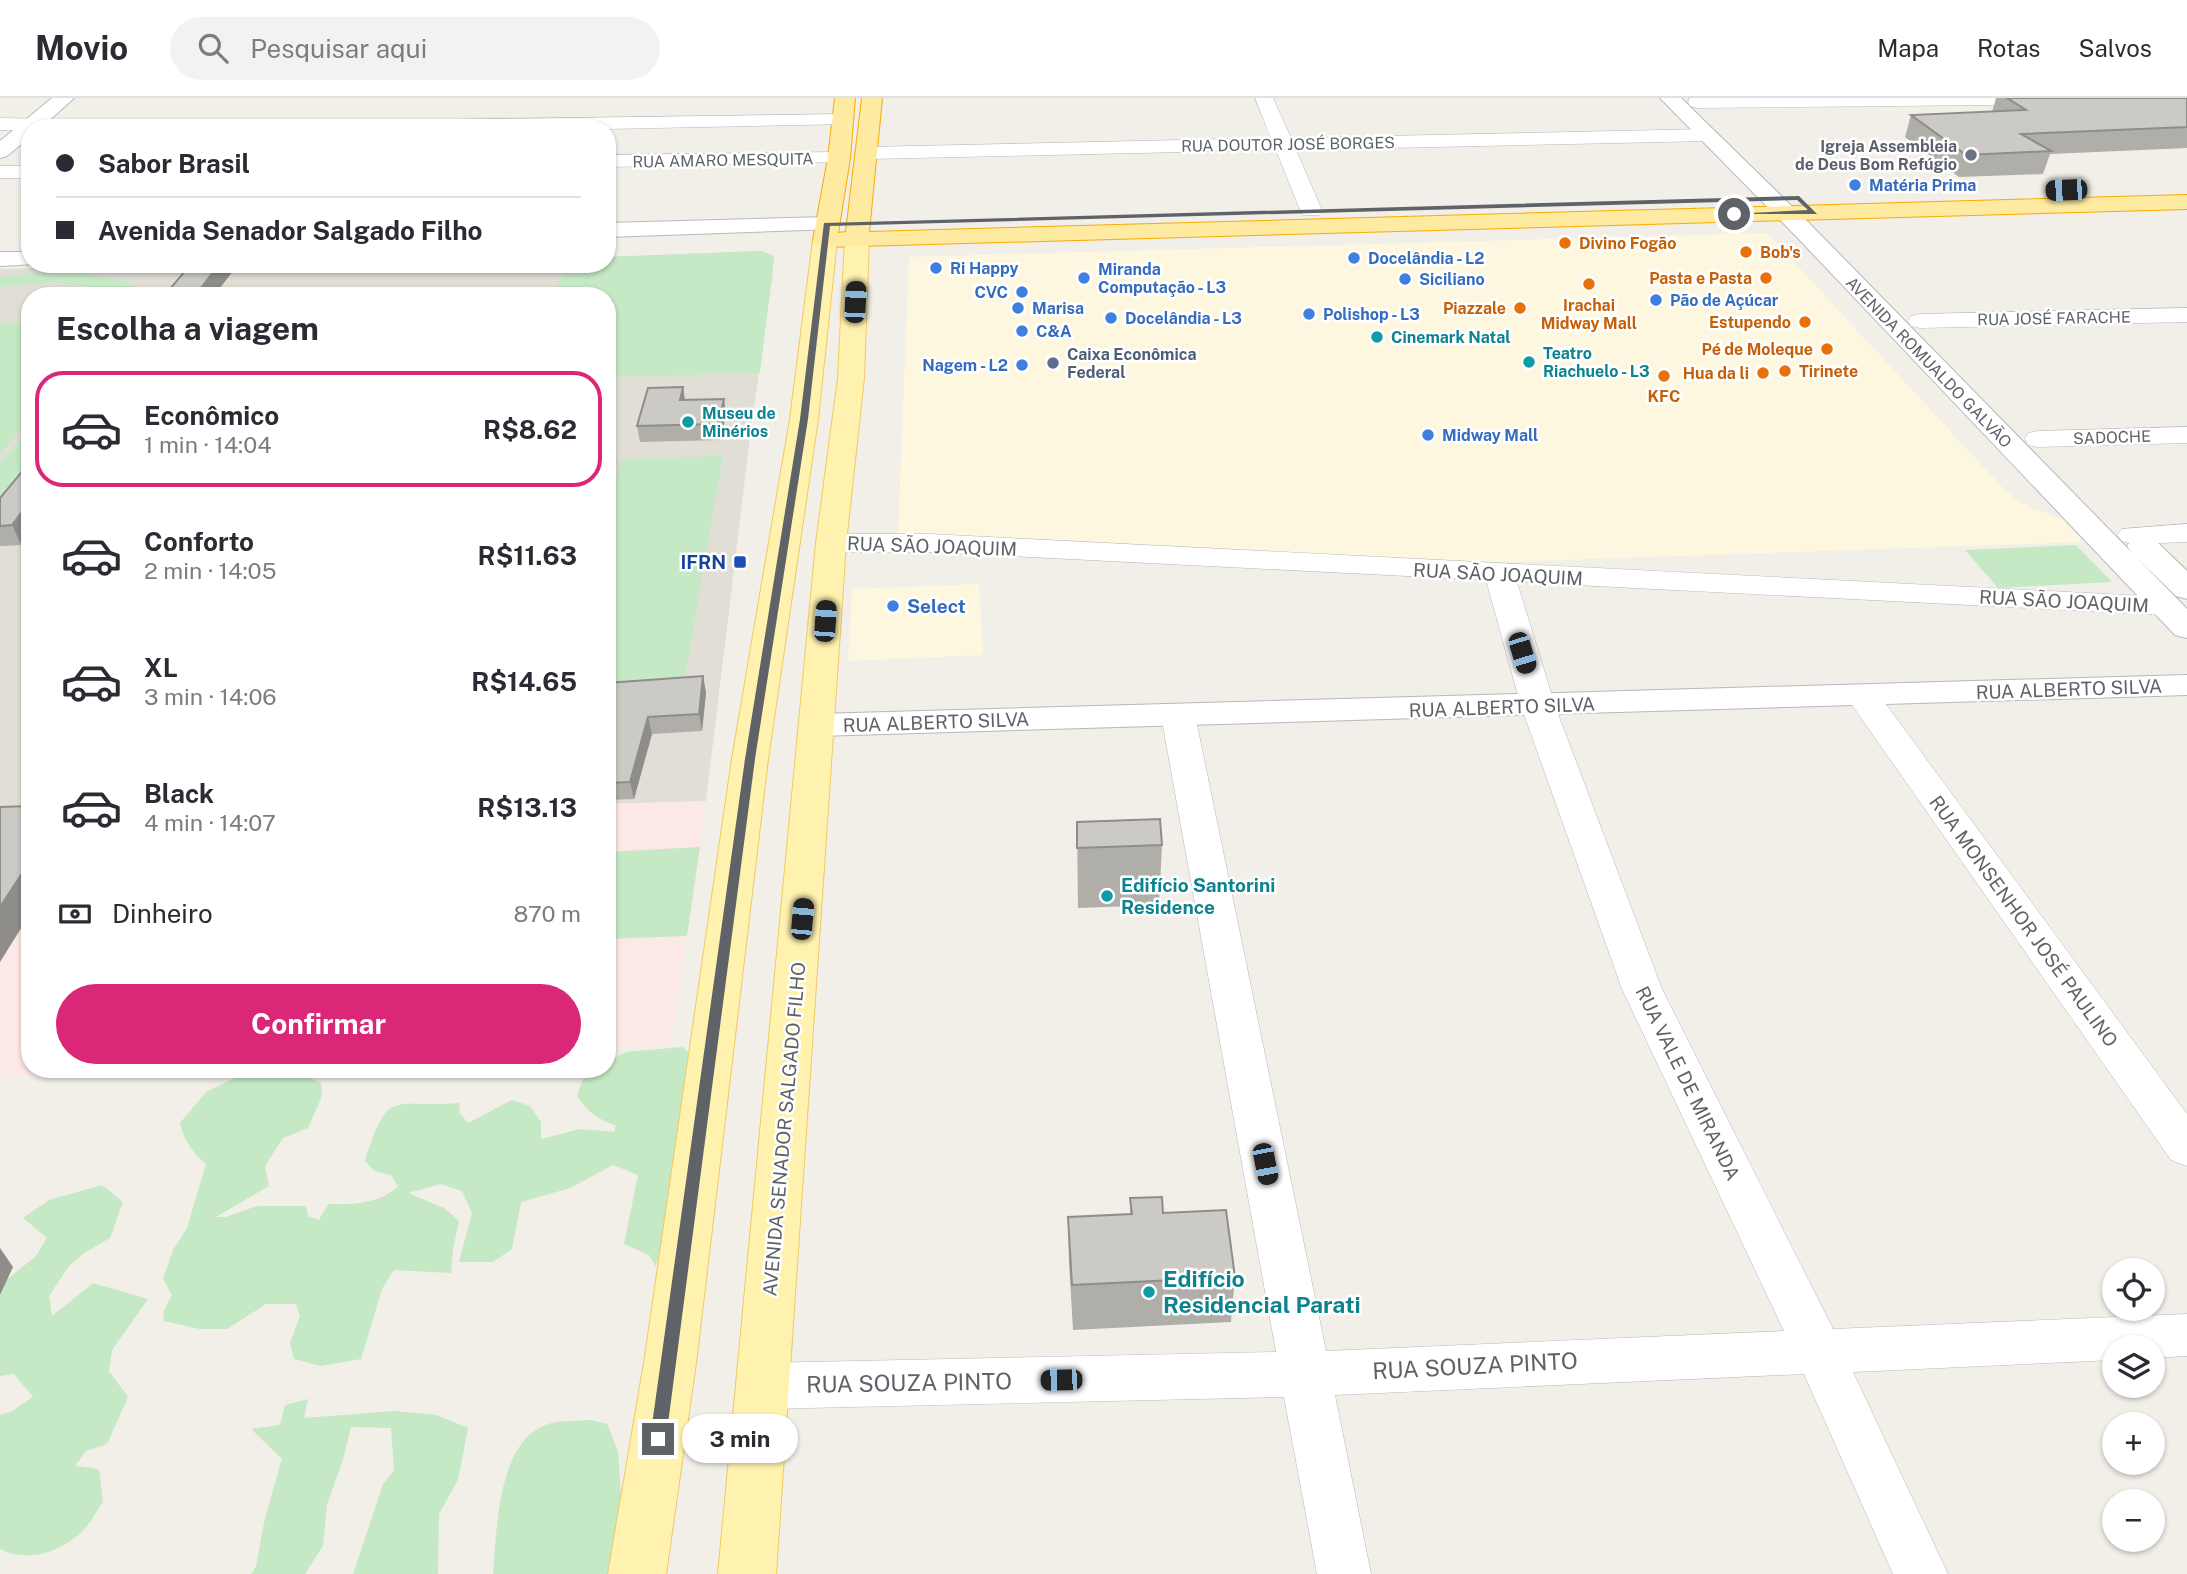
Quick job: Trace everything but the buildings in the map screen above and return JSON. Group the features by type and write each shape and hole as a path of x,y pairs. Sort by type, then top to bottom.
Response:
{"highway":[{"name":"AVENIDA SENADOR SALGADO FILHO","path":"842,232 839,158 845,98"},
{"name":"AVENIDA SENADOR SALGADO FILHO","path":"842,232 868,153 872,98"},
{"path":"842,232 1793,205 2187,186"},
{"path":"842,232 1311,210 2187,202"}],"main road":[{"path":"46,119 64,98"},
{"path":"53,119 83,98"},
{"name":"AVENIDA ROMUALDO GALVÃO","path":"1670,98 1708,135 1793,205 1920,321 2132,535 2180,608"},
{"name":"AVENIDA ROMUALDO GALVÃO","path":"1695,100 2180,608"},
{"path":"0,152 21,140"},
{"path":"0,172 21,148"},
{"path":"616,230 842,232"},
{"path":"616,244 842,232"},
{"name":"AVENIDA SENADOR SALGADO FILHO","path":"747,1574 831,543 851,378 842,232"},
{"name":"AVENIDA SENADOR SALGADO FILHO","path":"637,1574 670,1363 750,759 804,419 842,232"},
{"path":"0,245 21,245"},
{"path":"0,259 21,259"},
{"path":"804,419 821,410 834,410 846,417"},
{"name":"RUA ALBERTO SILVA","path":"818,725 2187,685"}],"street":[{"path":"1264,98 1311,210"},
{"path":"1695,100 2087,98"},
{"path":"616,123 843,120"},
{"path":"0,124 21,128"},
{"name":"RUA DOUTOR JOSÉ BORGES","path":"868,153 1708,135"},
{"name":"RUA AMARO MESQUITA","path":"616,161 839,158"},
{"path":"0,172 21,172"},
{"name":"RUA JOSÉ FARACHE","path":"1920,321 2187,314"},
{"name":"SADOCHE","path":"2038,439 2187,435"},
{"path":"2132,535 2187,533"},
{"name":"RUA SÃO JOAQUIM","path":"831,543 930,543 2180,608"},
{"name":"RUA VALE DE MIRANDA","path":"1499,574 1538,706 1642,989 1818,1349 1921,1574"},
{"name":"RUA MONSENHOR JOSÉ PAULINO","path":"1862,695 2187,1148"},
{"path":"1178,715 1344,1574"},
{"name":"RUA SOUZA PINTO","path":"763,1387 1305,1374 1818,1349 2187,1335"}],"shaded area":[{"name":"Midway Mall","path":"1767,233 2000,485 2031,508 2062,519 2083,542 1477,563 898,534 909,257"},
{"path":"761,251 774,256 706,801 616,804 616,287 21,287 21,822 0,823 0,269 21,268 21,273 616,273 616,257"},
{"path":"979,584 983,655 848,661 852,589"},
{"path":"706,801 671,1044 616,1047 616,804"},
{"path":"21,822 21,1076 0,1077 0,823"}],"green space":[{"path":"761,251 774,256 760,373 616,377 616,287 557,287 563,273 616,273 616,257"},
{"path":"38,273 82,273 125,281 134,287 89,287 54,282 0,287 0,277"},
{"path":"21,322 21,430 0,454 0,323"},
{"path":"21,439 21,481 0,508 0,463"},
{"path":"723,456 682,694 616,698 616,477 621,459"},
{"path":"2076,545 2112,582 1998,588 1965,550"},
{"path":"700,847 687,936 616,939 616,852"},
{"path":"682,1047 696,1059 663,1252 655,1266 649,1255 624,1244 638,1175 613,1165 570,1188 521,1202 512,1249 493,1262 459,1262 472,1213 462,1191 441,1184 408,1193 444,1208 459,1221 451,1273 394,1270 382,1289 361,1359 321,1366 294,1359 290,1343 300,1316 296,1304 266,1304 227,1329 200,1329 164,1321 163,1312 172,1295 163,1279 173,1250 187,1228 206,1164 189,1146 180,1123 206,1092 235,1078 311,1078 321,1083 322,1096 308,1128 283,1138 265,1166 269,1186 216,1217 226,1217 257,1206 306,1206 308,1216 319,1220 328,1204 374,1200 398,1186 391,1175 374,1171 365,1161 380,1121 396,1106 460,1103 459,1112 468,1123 512,1100 530,1106 541,1122 541,1139 580,1129 614,1132 616,1126 594,1114 577,1096 584,1078 616,1078 616,1057 626,1052"},
{"path":"102,1185 123,1202 110,1238 84,1253 69,1266 49,1296 52,1316 93,1283 148,1299 112,1350 109,1371 128,1397 107,1444 86,1451 75,1466 99,1469 103,1502 84,1530 58,1548 39,1554 10,1553 0,1549 0,1415 12,1411 33,1397 14,1374 0,1376 0,1285 36,1256 47,1238 23,1218 49,1200"},
{"path":"308,1399 304,1418 395,1411 436,1415 468,1428 458,1480 439,1514 438,1574 353,1574 383,1484 394,1471 391,1428 351,1427 343,1460 327,1504 323,1546 305,1574 251,1574 256,1566 265,1518 282,1459 251,1429 280,1425 285,1405"},
{"path":"592,1420 607,1424 618,1451 621,1497 614,1574 493,1574 503,1489 518,1448 531,1434 548,1424"}],"place":[{"name":"Igreja Assembleia de Deus Bom Refúgio","path":"1971,155"},
{"name":"Matéria Prima","path":"1855,185"},
{"name":"Divino Fogão","path":"1565,243"},
{"name":"Bob's","path":"1746,252"},
{"name":"Docelândia - L2","path":"1354,258"},
{"name":"Ri Happy","path":"936,268"},
{"name":"Miranda Computação - L3","path":"1084,278"},
{"name":"Pasta e Pasta","path":"1766,278"},
{"name":"Siciliano","path":"1405,279"},
{"name":"Irachai Midway Mall","path":"1589,284"},
{"name":"CVC","path":"1022,292"},
{"name":"Pão de Açúcar","path":"1656,300"},
{"name":"Marisa","path":"1018,308"},
{"name":"Piazzale","path":"1520,308"},
{"name":"Polishop - L3","path":"1309,314"},
{"name":"Docelândia - L3","path":"1111,318"},
{"name":"Estupendo","path":"1805,322"},
{"name":"C&A","path":"1022,331"},
{"name":"Cinemark Natal","path":"1377,337"},
{"name":"Pé de Moleque","path":"1827,349"},
{"name":"Teatro Riachuelo - L3","path":"1529,362"},
{"name":"Caixa Econômica Federal","path":"1053,363"},
{"name":"Nagem - L2","path":"1022,365"},
{"name":"Tirinete","path":"1785,371"},
{"name":"Hua da li","path":"1763,373"},
{"name":"KFC","path":"1664,376"},
{"name":"Museu de Minérios","path":"688,422"},
{"name":"Midway Mall","path":"1428,435"},
{"name":"IFRN","path":"740,562"},
{"name":"Select","path":"893,606"},
{"name":"Edifício Santorini Residence","path":"1107,896"},
{"name":"Edifício Residencial Parati","path":"1149,1292"}],"route":[{"path":"658,1439 750,759 804,419 827,224 1799,198 1814,212 1734,214"}]}
